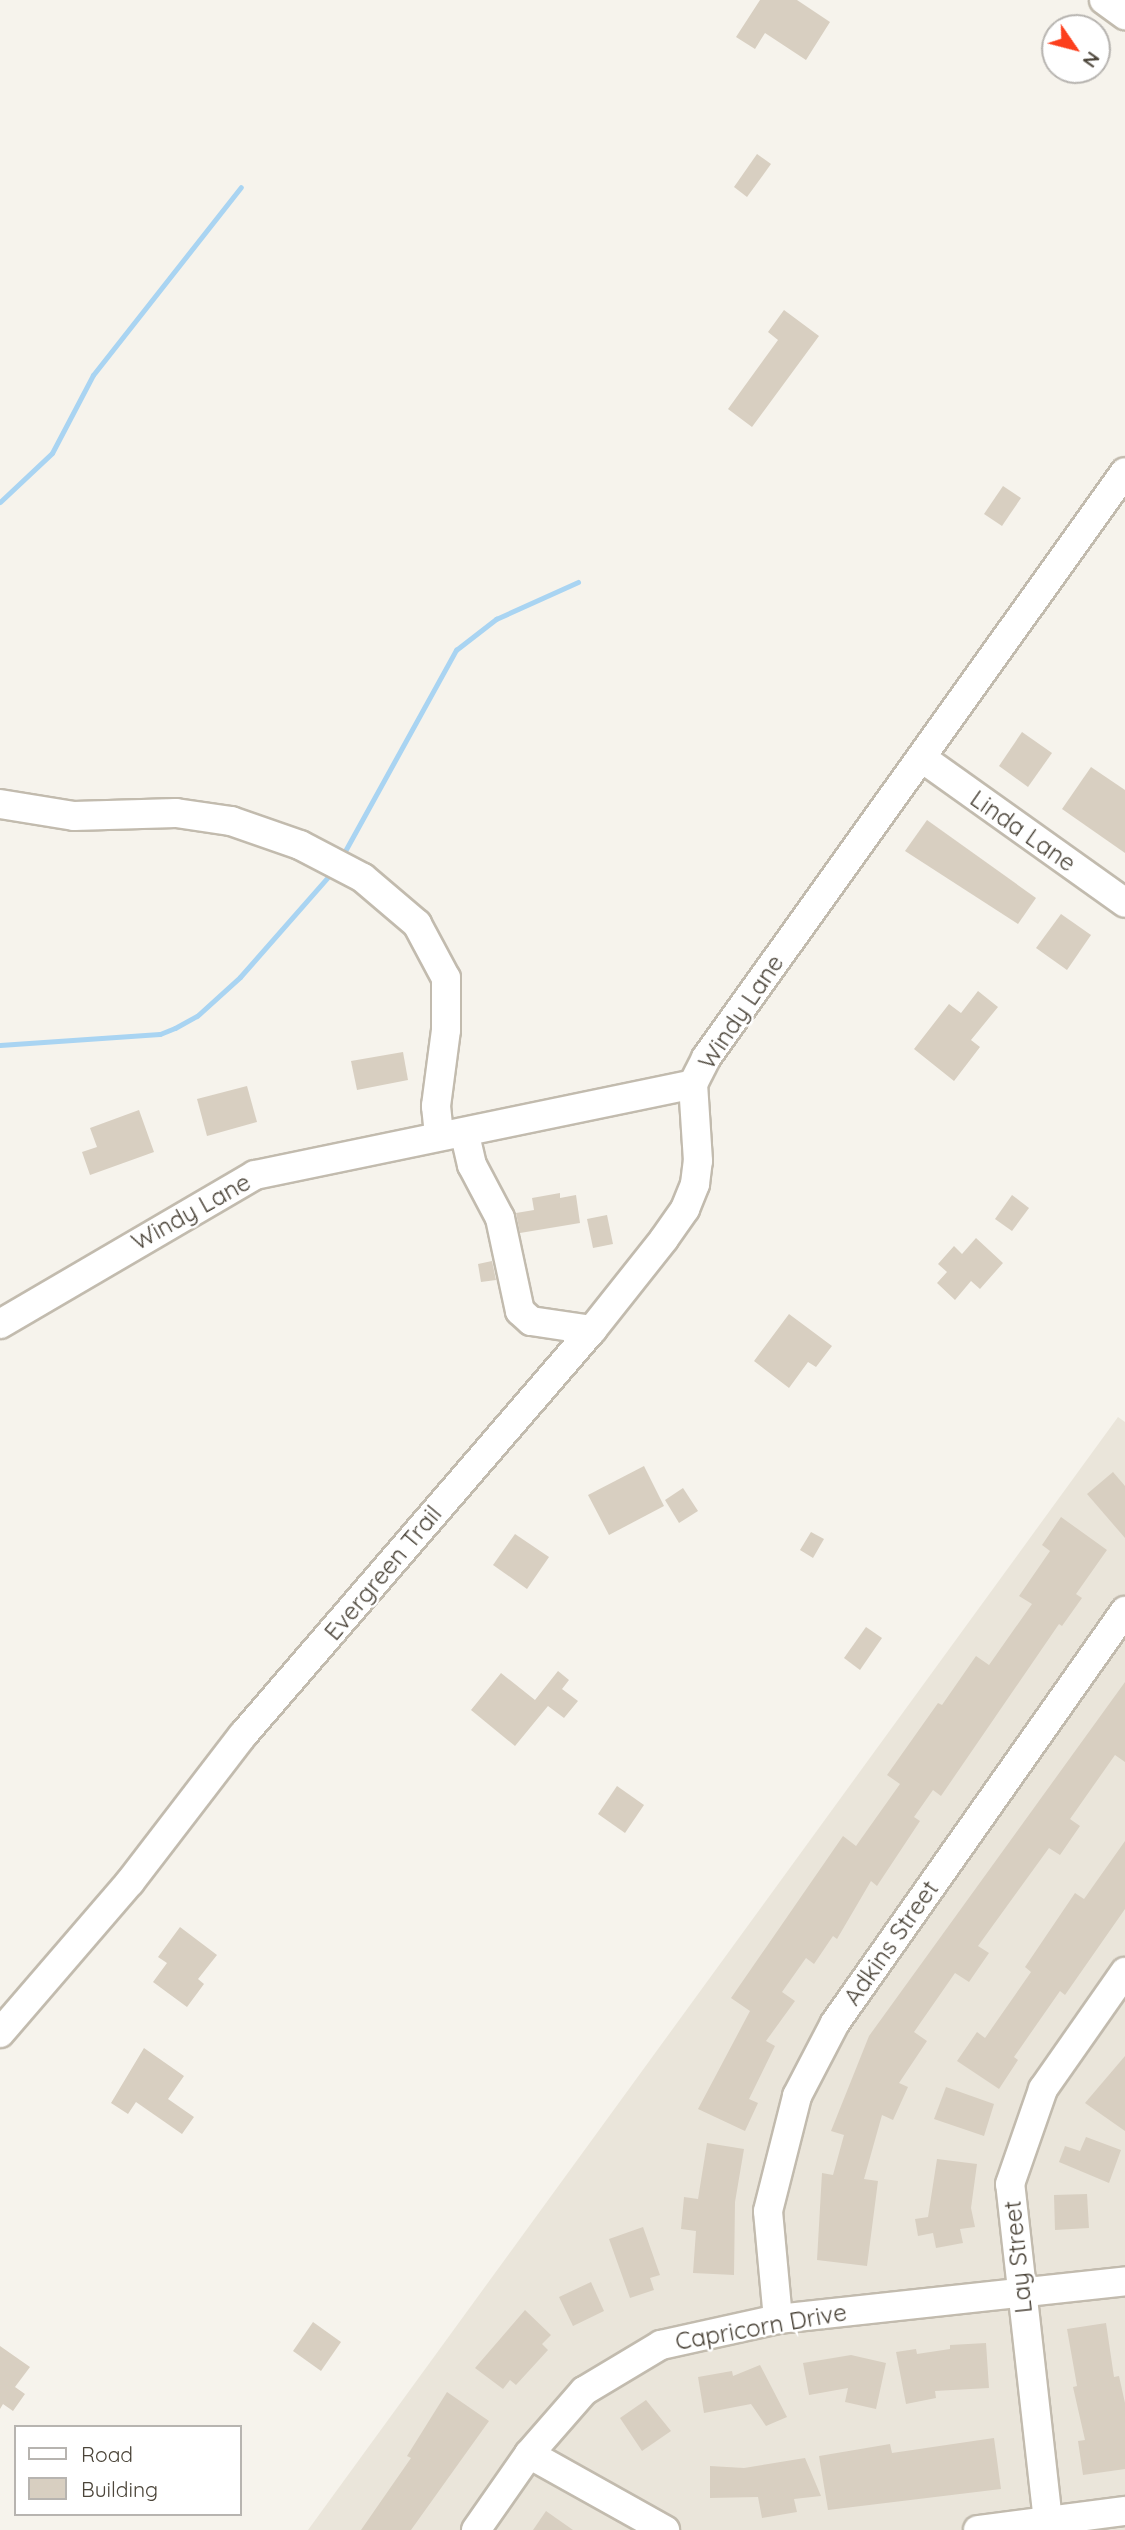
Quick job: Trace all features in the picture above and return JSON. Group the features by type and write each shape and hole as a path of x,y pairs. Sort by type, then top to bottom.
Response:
{"street":[{"path":"1104,0 1125,15"},
{"name":"Windy Lane","path":"0,1324 255,1175 693,1084 706,1058 1125,472"},
{"name":"Linda Lane","path":"922,758 1125,903"},
{"path":"0,804 74,816 176,813 231,821 300,845 363,878 417,924 446,978 446,1030 436,1106 500,1218 520,1311 531,1321 592,1330"},
{"name":"Evergreen Trail","path":"0,2033 130,1882 243,1735 592,1330 685,1209 698,1161 693,1084"},
{"name":"Adkins Street","path":"778,2319 768,2211 797,2096 835,2024 1125,1611"},
{"name":"Lay Street","path":"1048,2525 1010,2184 1043,2089 1124,1975"},
{"name":"Capricorn Drive","path":"476,2530 529,2454 584,2391 661,2345 778,2319 1021,2288 1125,2281"},
{"path":"529,2454 665,2530"},
{"path":"978,2530 1048,2525 1125,2511"}],"shaded area":[{"path":"1118,1417 1125,1422 1125,2530 308,2530"}],"building":[{"path":"760,0 797,0 830,22 806,60 765,33 755,49 736,37"},
{"path":"757,154 771,164 747,197 734,187"},
{"path":"784,310 819,336 752,427 728,409 778,340 768,332"},
{"path":"1003,486 1021,498 1002,526 984,514"},
{"path":"1022,732 1052,753 1028,787 999,766"},
{"path":"1091,767 1125,790 1125,853 1062,809"},
{"path":"927,820 1036,898 1018,924 905,851"},
{"path":"1061,914 1091,935 1067,970 1036,948"},
{"path":"978,991 998,1007 971,1040 980,1047 954,1081 914,1049 949,1004 961,1013"},
{"path":"403,1052 408,1080 357,1090 351,1061"},
{"path":"247,1086 257,1122 207,1136 197,1099"},
{"path":"139,1110 154,1152 90,1175 82,1152 97,1147 90,1128"},
{"path":"560,1193 560,1198 576,1195 580,1223 520,1233 516,1213 534,1210 532,1198"},
{"path":"1012,1195 1029,1208 1012,1231 995,1219"},
{"path":"607,1215 613,1244 593,1248 587,1219"},
{"path":"976,1238 1003,1263 980,1289 971,1281 955,1300 937,1283 947,1272 938,1264 954,1246 962,1254"},
{"path":"492,1261 496,1280 481,1282 478,1264"},
{"path":"789,1314 832,1346 816,1367 808,1362 789,1388 754,1361"},
{"path":"644,1466 664,1506 609,1535 588,1495"},
{"path":"1113,1472 1125,1486 1125,1538 1087,1494"},
{"path":"683,1488 698,1511 679,1523 665,1500"},
{"path":"1061,1517 1107,1550 1076,1594 1082,1598 1062,1626 1059,1624 941,1796 933,1790 914,1817 920,1821 877,1886 871,1881 837,1939 833,1936 814,1964 806,1958 782,1992 795,2001 766,2041 775,2046 749,2099 758,2103 745,2131 698,2109 750,2011 731,1998 843,1836 856,1846 900,1784 887,1775 938,1703 942,1705 976,1656 989,1665 1032,1604 1019,1596 1050,1551 1042,1545"},
{"path":"811,1532 824,1539 813,1558 800,1550"},
{"path":"515,1534 549,1557 527,1589 493,1565"},
{"path":"866,1627 882,1638 860,1670 844,1658"},
{"path":"558,1671 569,1680 562,1689 578,1701 564,1718 548,1706 515,1746 471,1710 501,1673 535,1700"},
{"path":"1125,1682 1125,1762 1115,1755 1070,1819 1080,1826 1060,1855 1049,1848 978,1946 989,1953 969,1982 955,1973 914,2032 927,2041 899,2083 908,2087 893,2120 882,2115 864,2179 878,2181 867,2266 817,2260 822,2173 833,2175 844,2135 831,2131 869,2036"},
{"path":"617,1786 644,1805 625,1833 598,1814"},
{"path":"1125,1841 1125,1909 1065,1995 1060,1991 1014,2057 1018,2060 999,2089 957,2061 977,2032 985,2038 1031,1972 1025,1967 1075,1893 1084,1899"},
{"path":"180,1927 217,1955 198,1979 204,1984 187,2007 153,1982 167,1963 158,1957"},
{"path":"144,2048 184,2076 168,2099 194,2117 182,2134 136,2102 128,2114 111,2103"},
{"path":"1125,2056 1125,2131 1085,2103"},
{"path":"946,2087 994,2104 984,2136 934,2119"},
{"path":"1086,2137 1121,2150 1109,2183 1059,2162 1065,2146 1080,2151"},
{"path":"707,2143 744,2149 735,2202 734,2275 693,2273 696,2231 681,2229 684,2197 698,2199"},
{"path":"937,2159 977,2164 971,2208 975,2227 960,2229 963,2243 936,2248 933,2233 918,2236 915,2219 928,2217"},
{"path":"1087,2194 1089,2228 1055,2230 1054,2195"},
{"path":"643,2227 660,2275 650,2278 654,2290 630,2298 609,2239"},
{"path":"591,2282 604,2311 573,2326 559,2297"},
{"path":"525,2310 551,2335 542,2344 548,2350 516,2385 510,2380 503,2389 475,2368"},
{"path":"313,2322 341,2342 321,2371 293,2351"},
{"path":"1106,2323 1114,2377 1119,2376 1125,2403 1125,2469 1083,2475 1078,2441 1085,2440 1073,2387 1077,2386 1067,2329"},
{"path":"986,2343 989,2388 935,2391 936,2398 906,2404 896,2352 916,2349 917,2354 950,2349 950,2345"},
{"path":"0,2346 30,2367 15,2387 25,2394 13,2411 3,2404 0,2409"},
{"path":"851,2355 886,2363 876,2409 845,2402 848,2388 809,2395 803,2363"},
{"path":"760,2365 787,2417 766,2426 751,2404 704,2413 698,2377 732,2371 733,2376"},
{"path":"447,2392 489,2421 411,2530 361,2530 411,2458 407,2456"},
{"path":"646,2400 671,2431 642,2451 620,2418"},
{"path":"994,2438 1001,2489 828,2510 819,2456 890,2444 892,2453"},
{"path":"805,2458 821,2496 794,2499 797,2512 762,2518 758,2497 710,2498 710,2466 744,2468"},
{"path":"546,2511 573,2530 533,2530"}],"waterway":[{"path":"0,502 52,453 93,375 241,187"},
{"path":"345,851 456,650 496,619 578,582"},
{"path":"0,1045 160,1034 175,1028 197,1016 240,977 328,877"}]}
